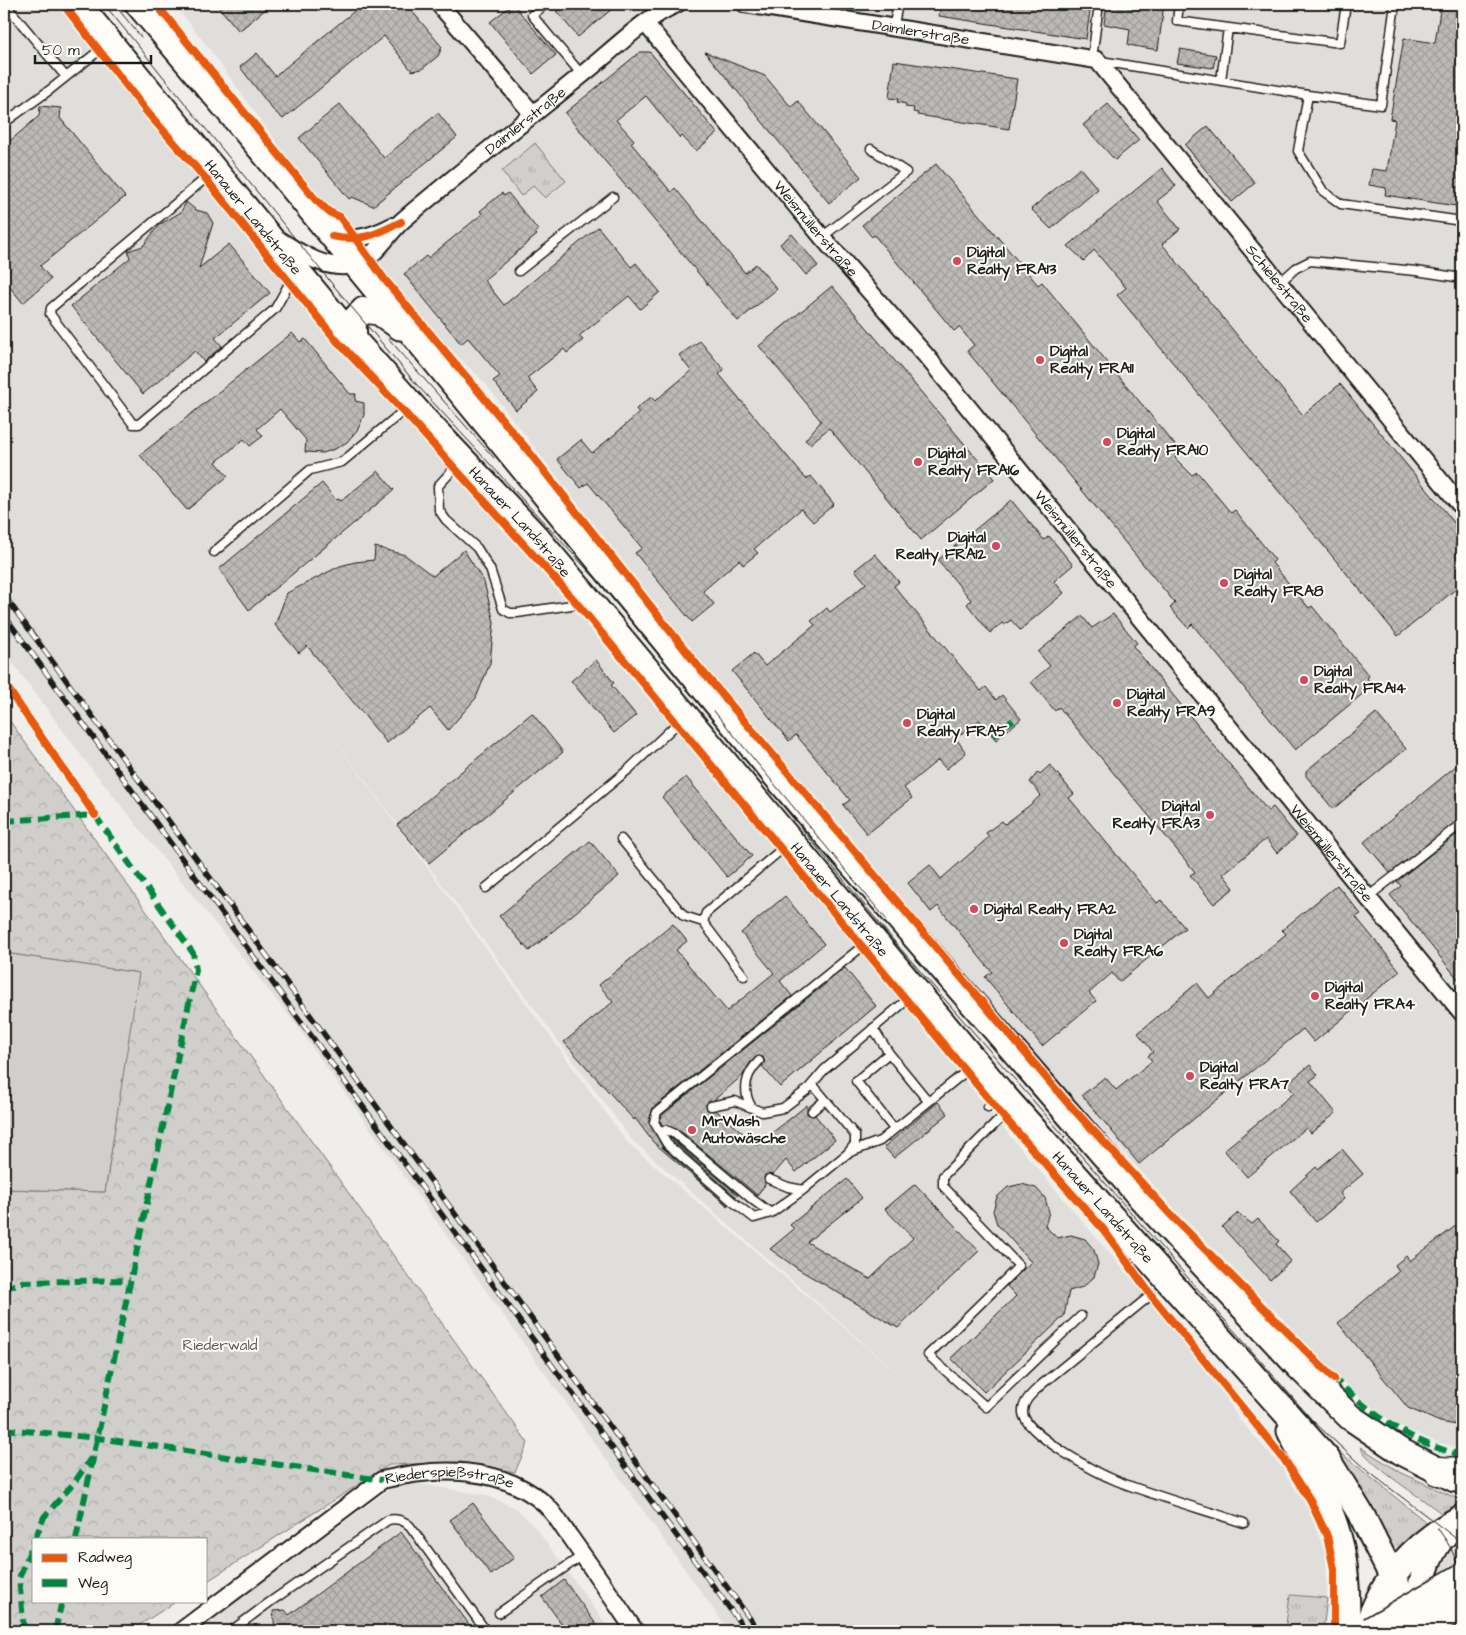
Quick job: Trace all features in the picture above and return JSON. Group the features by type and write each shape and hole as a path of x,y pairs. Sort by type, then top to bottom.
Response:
{"highway":[{"path":"1372,1631 1462,1578"},
{"path":"1418,1630 1462,1605"}],"main road":[{"name":"Hanauer Landstraße","path":"78,4 354,340 412,405 536,537 870,940 976,1064 1001,1103 1321,1452 1343,1482 1418,1630"},
{"path":"138,4 862,878 1142,1199 1299,1367 1350,1417 1393,1448 1450,1471 1462,1482"},
{"path":"354,340 353,321 364,310 379,312 416,339"},
{"path":"1273,1400 1314,1476 1335,1526 1345,1570 1347,1631"},
{"path":"1366,1631 1376,1604 1391,1577 1422,1543 1461,1519"},
{"path":"1418,1630 1420,1591 1430,1556 1443,1536 1461,1519"}],"street":[{"path":"439,4 532,113"},
{"name":"Daimlerstraße","path":"356,265 378,247 401,222 532,113 646,24 677,4"},
{"name":"Daimlerstraße","path":"745,4 823,10 893,29 1094,60"},
{"name":"Weismüllerstraße","path":"646,24 822,237 928,358 1322,843 1369,896 1462,1013"},
{"name":"Schielestraße","path":"1094,60 1462,507"},
{"name":"Daimlerstraße","path":"332,236 348,239 371,236 401,222"},
{"path":"260,226 306,257 343,266 356,265"},
{"name":"Riederspießstraße","path":"182,1631 382,1480 434,1471 463,1472 498,1478 519,1486 547,1505 635,1631"}],"lane":[{"path":"5,4 66,77"},
{"path":"546,4 532,16 582,75"},
{"path":"893,29 898,4"},
{"path":"1099,4 1094,60 1381,105 1395,4"},
{"path":"1179,4 1177,21 1340,43 1346,4"},
{"path":"1221,80 1228,28"},
{"path":"4,123 109,42"},
{"path":"1308,95 1298,151 1323,191 1341,204 1462,221"},
{"path":"822,237 906,172 871,149"},
{"path":"214,170 51,308 50,314 133,424 140,424 275,309 290,282 299,274"},
{"path":"519,271 613,197"},
{"path":"1278,284 1296,268 1310,261 1407,270 1462,278"},
{"path":"214,552 310,470 332,467 342,462 412,405"},
{"path":"464,460 445,476 438,486 439,510 446,520 477,548 490,569 504,609 510,613 518,613 590,603"},
{"path":"486,888 629,769 685,717"},
{"path":"1369,896 1462,823"},
{"path":"621,839 684,916 703,922 744,976"},
{"path":"703,922 706,912 789,842"},
{"path":"813,1084 855,1134 856,1144 848,1153 803,1190 771,1213 754,1218 667,1144 654,1122 657,1112 870,940"},
{"path":"711,1106 735,1101 762,1112 777,1111 813,1084 824,1070 915,992"},
{"path":"873,1028 889,1053 928,1101"},
{"path":"889,1053 856,1081 894,1129"},
{"path":"751,1106 746,1094 747,1081 751,1069 759,1061"},
{"path":"848,1153 872,1146 976,1064"},
{"path":"812,1111 825,1100"},
{"path":"1001,1103 943,1176 942,1186 1019,1266 928,1355 986,1407 1081,1316"},
{"path":"660,1131 666,1130 675,1134 771,1213"},
{"path":"769,1179 781,1185 803,1190"},
{"path":"1151,1295 1041,1385 1028,1398 1024,1407 1025,1420 1047,1442 1116,1480 1244,1523"},
{"path":"231,1631 388,1520 397,1518 410,1526 486,1631"},
{"path":"499,1613 583,1556"}],"shaded area":[{"path":"4,4 56,4 306,307 562,596 849,937 1010,1136 1155,1307 1224,1395 1238,1418 1282,1468 1309,1511 1323,1547 1326,1563 1327,1598 1290,1595 1285,1631 729,1631 294,1022 87,763 4,651","holes":["323,724 631,1139 918,1391 627,1142"]},
{"path":"174,4 1462,4 1462,1449 1437,1442 1401,1427 1354,1392 1178,1212 978,992 833,816 710,674 484,382 425,324 342,216 316,197 208,47"},
{"path":"408,1482 485,1495 516,1508 535,1527 611,1631 196,1631 395,1485"},
{"path":"1462,1539 1462,1631 1440,1631 1433,1573 1449,1546"}],"green space":[{"path":"535,143 566,181 545,198 533,186 521,196 502,171"},
{"name":"Riederwald","path":"4,713 528,1443 515,1472 461,1462 389,1465 208,1581 208,1538 32,1538 32,1602 175,1602 130,1631 4,1631 4,1189 105,1192 138,973 4,953"},
{"path":"4,953 139,973 105,1192 4,1189"},
{"path":"1331,1445 1427,1523 1395,1555 1372,1507"},
{"path":"1360,1447 1400,1472 1462,1501 1441,1513 1385,1472"},
{"path":"1290,1595 1327,1598 1323,1631 1285,1631"}],"building":[{"path":"216,4 272,4 239,31"},
{"path":"363,4 406,4 442,47 438,56 422,69 412,71 384,36 283,119 273,110 240,67 257,53 275,76"},
{"path":"513,4 556,55 533,74 490,22"},
{"path":"566,4 618,4 578,37 556,11"},
{"path":"941,4 1043,4 1090,11 1086,39 939,16"},
{"path":"1107,4 1134,8 1134,4 1164,4 1158,50 1128,45 1130,29 1104,24"},
{"path":"1441,4 1462,4 1462,207 1385,195 1386,188 1369,185 1372,169 1387,171 1395,120 1390,119 1404,38 1435,43"},
{"path":"1180,49 1216,55 1213,68 1177,63"},
{"path":"640,52 650,52 717,133 696,151 682,136 680,138 646,96 616,120 634,140 631,143 671,192 675,188 745,273 756,264 777,289 738,321 565,113"},
{"path":"705,52 765,76 791,107 798,101 861,177 829,203"},
{"path":"894,61 1017,79 1009,129 917,115 918,113 913,112 914,108 905,107 906,104 897,102 898,99 889,98"},
{"path":"340,104 384,158 438,113 457,137 373,206 352,197 349,199 299,138"},
{"path":"1108,104 1139,140 1115,160 1083,125"},
{"path":"40,106 61,108 60,118 125,197 40,266 51,279 23,303 4,280 4,146 39,116"},
{"path":"1208,126 1255,183 1232,202 1185,145"},
{"path":"936,164 1038,285 1042,282 1179,450 1177,452 1179,454 1175,458 1192,475 1197,472 1231,513 1235,510 1275,560 1272,563 1309,608 1312,606 1369,676 1367,678 1371,683 1364,689 1366,691 1295,750 1192,624 1188,628 1170,608 1175,603 967,351 974,345 959,327 954,331 874,235 872,237 862,225"},
{"path":"1080,168 1098,189 1051,229 1031,209"},
{"path":"1162,168 1176,186 1157,201 1180,229 1162,244 1303,415 1340,384 1462,532 1462,584 1398,636 1117,295 1126,288 1094,250 1084,261 1068,246"},
{"path":"502,193 504,196 508,193 538,230 535,232 537,235 484,280 504,305 598,227 631,267 636,263 660,292 640,309 629,296 579,336 583,340 567,353 564,349 527,378 538,392 516,410 493,381 500,376 468,338 461,344 404,274 426,256 428,258 482,214 480,211"},
{"path":"186,202 196,210 207,213 213,223 199,268 229,244 270,293 215,338 222,346 204,362 195,351 143,394 71,306 130,258 128,251 143,246 159,225 181,212"},
{"path":"792,234 818,266 806,275 780,244"},
{"path":"832,286 994,479 921,540 829,428 810,444 805,440 821,421 759,346"},
{"path":"292,333 300,342 305,339 350,394 356,394 355,401 364,403 364,415 358,429 347,442 335,449 323,453 305,452 306,440 280,409 257,429 263,436 250,446 244,439 216,462 228,476 187,510 140,455"},
{"path":"700,341 724,370 719,374 806,479 811,476 834,504 813,522 801,509 754,549 758,553 743,565 739,560 703,591 714,604 692,622 635,553 642,548 588,483 581,488 557,459 581,440 592,453 639,413 636,409 651,397 655,401 691,371 679,355"},
{"path":"378,471 394,490 249,610 219,569 322,483 336,500 339,499 341,501"},
{"name":"Digital Realty FRA12","path":"1011,500 1044,540 1049,536 1073,565 1054,581 1064,593 1020,630 1011,620 1004,625 1002,623 990,633 967,604 971,600 938,560"},
{"path":"375,547 405,555 433,576 464,550 484,582 494,622 490,663 476,698 448,730 430,708 387,743 307,646 299,653 275,625 287,593 340,566 374,560"},
{"path":"875,554 899,582 894,586 981,691 986,687 996,700 1002,695 1021,719 996,740 979,720 956,738 966,753 946,769 938,760 904,788 912,798 867,834 843,805 850,800 808,749 796,735 789,741 732,671 754,653 765,666 815,625 811,621 827,608 830,612 855,593 866,583 855,570"},
{"path":"1113,614 1137,643 1133,646 1268,811 1273,807 1297,836 1277,853 1266,839 1223,874 1234,888 1214,904 1190,875 1195,872 1144,810 1059,707 1055,711 1031,682 1050,666 1038,652 1082,616 1092,628"},
{"path":"596,660 614,683 611,685 636,715 614,733 571,681"},
{"path":"532,713 563,752 429,863 397,825"},
{"path":"1376,713 1406,749 1333,809 1306,776 1306,771"},
{"path":"1462,761 1462,817 1390,873 1364,842"},
{"path":"1050,765 1074,794 1069,798 1157,903 1161,900 1185,928 1119,982 1112,973 1089,993 1096,1001 1042,1046 985,977 992,972 938,906 931,912 908,883 930,865 941,879 989,837 986,833 1002,821 1005,824 1041,795 1030,782 1038,772 1040,774"},
{"path":"686,777 752,856 727,877 662,797"},
{"path":"1462,830 1462,984 1390,895 1401,886 1397,881"},
{"path":"590,841 619,876 529,951 499,916"},
{"path":"1337,885 1361,914 1356,917 1400,971 1314,1042 1303,1029 1139,1164 1082,1095 1105,1077 1116,1090 1152,1061 1148,1056 1153,1052 1138,1033 1197,983 1209,998 1286,934 1282,930"},
{"path":"785,896 824,944 780,981 792,996 653,1108 649,1121 663,1148 728,1206 653,1142 635,1118 634,1120 564,1042 613,1002 599,985 673,924 687,941 676,950 727,1011 774,973 741,933"},
{"path":"845,968 876,1006 780,1087 762,1066 765,1062 763,1057 758,1056 750,1063 743,1075 714,1100 706,1104 707,1110 717,1111 757,1145 807,1105 807,1114 815,1115 835,1140 796,1172 786,1160 773,1175 765,1175 765,1185 757,1195 679,1130 662,1125 660,1121 662,1115"},
{"path":"1310,1065 1318,1075 1310,1081 1336,1113 1311,1133 1306,1128 1247,1177 1224,1150 1294,1093 1287,1084"},
{"path":"938,1102 948,1114 894,1158 884,1147"},
{"path":"670,1138 672,1139 738,1195 736,1197"},
{"path":"1342,1149 1363,1174 1340,1193 1344,1199 1316,1222 1290,1191 1316,1167 1318,1169"},
{"path":"847,1179 862,1198 807,1242 870,1279 913,1238 885,1209 915,1184 979,1251 898,1328 798,1269 770,1249 794,1229 790,1225"},
{"path":"1022,1184 1036,1188 1045,1198 1049,1212 1045,1226 1057,1238 1071,1235 1085,1239 1094,1250 1098,1264 1094,1277 1083,1287 1069,1291 1064,1316 984,1392 951,1358 1016,1296 1007,1286 1031,1262 997,1224 993,1211 997,1197 1008,1187"},
{"path":"1238,1213 1252,1224 1258,1219 1279,1241 1276,1244 1291,1261 1270,1280 1222,1227"},
{"path":"1462,1221 1462,1426 1440,1422 1408,1408 1338,1323 1399,1271 1395,1265 1406,1256 1410,1261"},
{"path":"473,1503 514,1558 491,1575 450,1520"},
{"path":"401,1532 474,1631 275,1631 273,1611 285,1610 289,1615"},
{"path":"564,1580 601,1631 567,1631 542,1597"}],"tram line":[{"path":"104,4 417,385 596,579 899,947 1313,1421 1365,1469 1462,1543"},
{"path":"114,4 141,37"},
{"path":"388,338 494,458"},
{"path":"714,711 886,919"},
{"path":"1437,1528 1453,1553 1460,1578 1457,1604 1446,1631"},
{"path":"1455,1631 1462,1618"}],"railway":[{"path":"4,595 759,1631"},
{"path":"4,615 746,1631"}],"marked path":[{"path":"993,736 1013,720"},
{"path":"76,1538 196,970 193,953 92,811"},
{"path":"4,821 95,815"},
{"path":"4,1289 22,1282 130,1280"},
{"path":"1332,1376 1346,1390 1391,1425 1425,1443 1462,1455"},
{"path":"4,1429 98,1438 382,1480"},
{"path":"35,1538 44,1517 74,1483 91,1458"},
{"path":"24,1631 19,1578 32,1546"},
{"path":"55,1631 62,1602"}],"cycle path":[{"path":"63,4 147,112 205,178 337,341 575,601 1003,1116 1103,1229 1151,1295 1284,1459 1310,1500 1327,1536 1334,1569 1334,1631"},
{"path":"156,4 315,199 329,212 340,217 385,280 526,448 697,665 1065,1100 1172,1216 1334,1379"},
{"path":"332,236 360,238 383,231 401,222"},
{"path":"4,683 95,815"}],"place":[{"name":"Digital Realty FRA13","path":"957,261"},
{"name":"Digital Realty FRA11","path":"1040,360"},
{"name":"Digital Realty FRA10","path":"1107,442"},
{"name":"Digital Realty FRA16","path":"918,462"},
{"name":"Digital Realty FRA12","path":"996,546"},
{"name":"Digital Realty FRA8","path":"1224,583"},
{"name":"Digital Realty FRA14","path":"1304,680"},
{"name":"Digital Realty FRA9","path":"1117,703"},
{"name":"Digital Realty FRA5","path":"907,723"},
{"name":"Digital Realty FRA3","path":"1210,815"},
{"name":"Digital Realty FRA2","path":"974,909"},
{"name":"Digital Realty FRA6","path":"1064,943"},
{"name":"Digital Realty FRA4","path":"1315,996"},
{"name":"Digital Realty FRA7","path":"1190,1076"},
{"name":"MrWash Autowäsche","path":"692,1130"}]}
